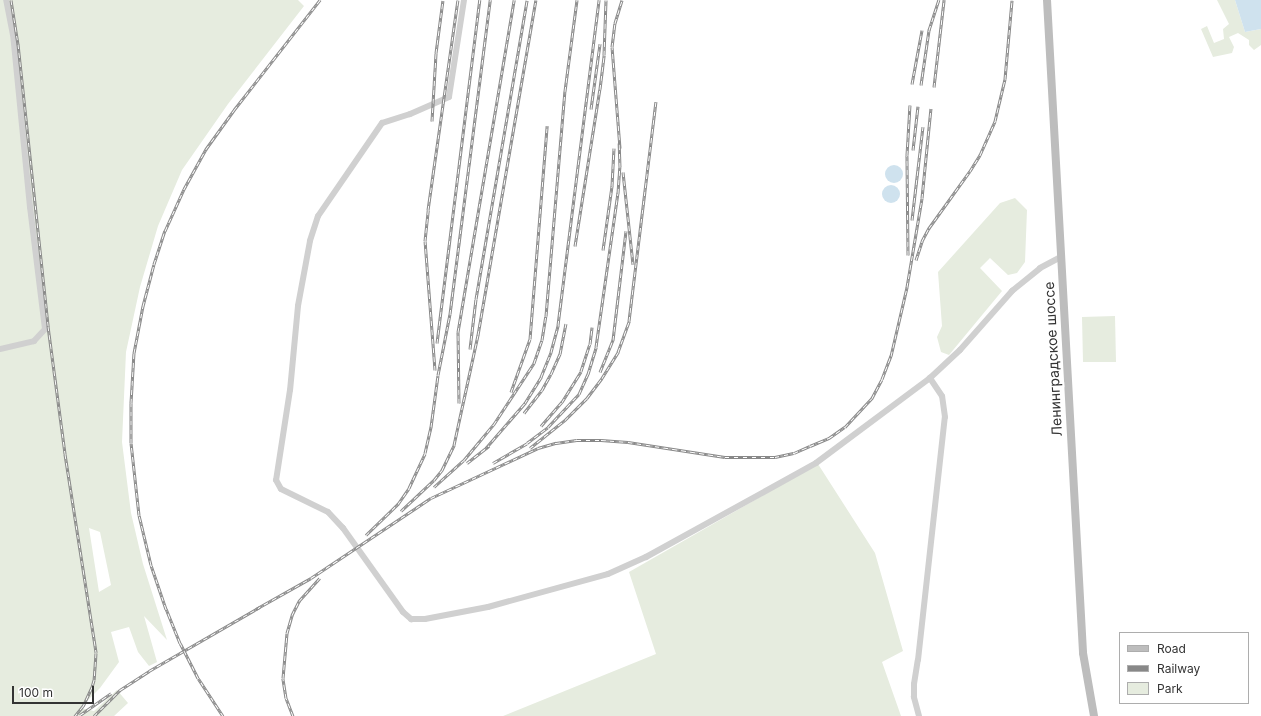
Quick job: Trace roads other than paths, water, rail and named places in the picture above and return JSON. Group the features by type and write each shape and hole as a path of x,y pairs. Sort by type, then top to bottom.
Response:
{"main road":[{"name":"Ленинградское шоссе","path":"1047,0 1083,653 1094,716"}],"street":[{"path":"0,349 34,341 45,329 30,207 13,35 6,0"},
{"path":"464,0 449,97 410,114 382,123 318,216 310,241 298,306 290,390 276,480 280,489 328,512 343,528 403,612 411,619 425,619 488,607 622,569 816,463 930,378 960,350 1012,291 1040,268 1061,257"},
{"path":"920,716 914,697 914,684 918,660 945,417 942,396 930,378"}],"water":[{"path":"1235,0 1261,0 1261,29 1245,32"},
{"path":"894,165 900,168 903,174 900,180 894,183 888,180 885,174 888,168"},
{"path":"891,185 897,188 900,194 897,200 891,203 885,200 882,194 885,188"}],"railway":[{"path":"11,0 18,44 48,326 65,454 96,653 92,687 83,706 75,716"},
{"path":"223,716 198,678 180,643 166,609 151,565 139,515 131,443 131,403 134,353 143,306 154,264 165,231 184,189 206,149 234,110 320,0"},
{"path":"432,121 436,53 443,0"},
{"path":"435,370 425,241 428,210 458,0"},
{"path":"437,343 480,0"},
{"path":"366,535 398,504 409,488 425,453 431,427 438,375 450,314 490,0"},
{"path":"459,403 458,332 514,0"},
{"path":"470,349 476,299 527,0"},
{"path":"401,511 434,480 442,470 454,445 478,335 536,0"},
{"path":"434,487 464,460 494,424 534,363 542,340 546,316 565,91 577,0"},
{"path":"486,448 525,403 541,377 551,352 558,325 599,0"},
{"path":"575,246 600,89 604,55 606,0"},
{"path":"620,148 612,47 615,23 622,0"},
{"path":"921,85 929,30 939,0"},
{"path":"934,87 944,0"},
{"path":"916,260 922,241 929,228 980,155 995,121 1005,79 1012,0"},
{"path":"912,84 922,30"},
{"path":"591,109 600,44"},
{"path":"530,448 565,420 587,398 602,378 618,352 629,321 656,102"},
{"path":"908,255 907,155 910,105"},
{"path":"913,150 918,106"},
{"path":"256,609 311,578 431,498 538,448 556,443 577,440 601,440 628,442 725,457 775,457 794,453 829,438 845,427 872,398 882,379 891,356 907,287 922,198 931,108"},
{"path":"511,392 530,339 547,126"},
{"path":"912,220 923,127"},
{"path":"493,463 527,443 548,427 579,394 588,374 596,347 618,193 620,167 619,143"},
{"path":"603,250 612,186 614,148"},
{"path":"623,172 633,264"},
{"path":"600,372 613,340 626,231"},
{"path":"524,413 542,390 551,374 560,354 566,324"},
{"path":"541,426 562,402 581,371 590,344 592,327"},
{"path":"467,463 489,446"},
{"path":"293,716 286,698 283,678 287,633 292,615 299,601 320,578"},
{"path":"94,716 120,690 149,671 260,607"},
{"path":"80,715 111,693"}]}
